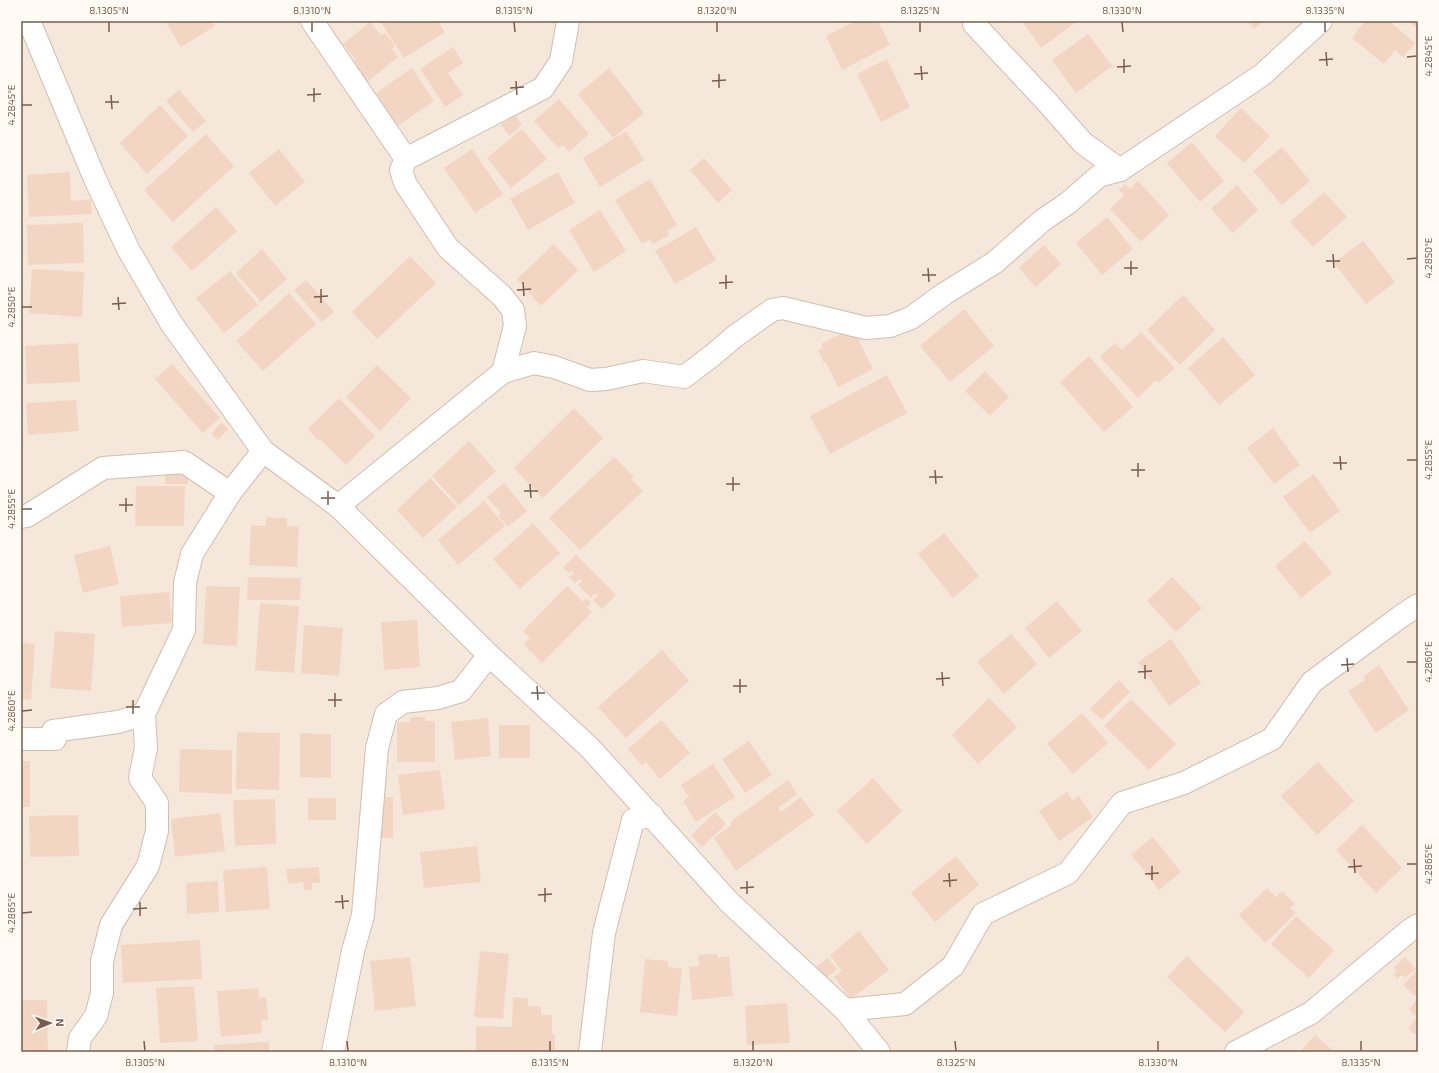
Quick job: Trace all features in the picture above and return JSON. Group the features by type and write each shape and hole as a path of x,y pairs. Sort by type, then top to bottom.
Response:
{"street":[{"path":"29,21 94,179 128,249 171,323 263,451 338,506 489,655 590,748 730,902 845,1010 879,1052"},
{"path":"312,21 406,159"},
{"path":"503,372 515,326 513,310 502,296 448,248 405,183 402,170 406,159 542,88 561,61 568,21"},
{"path":"974,21 974,24 1083,143 1120,170"},
{"path":"338,506 503,372 534,362 590,380 606,379 643,371 684,377 734,337 772,310 783,308 866,328 890,326 911,318 944,294 994,263 1043,220 1068,203 1099,176 1120,170 1262,75 1321,21"},
{"path":"78,1052 80,1038 96,1016 102,993 102,961 111,926 148,866 157,831 157,804 140,778 146,748 144,714 184,630 185,583 192,554 230,493 263,451"},
{"path":"21,518 27,516 103,468 184,462 230,493"},
{"path":"845,1010 905,1004 953,966 983,914 1068,873 1122,803 1184,783 1272,739 1312,682 1418,605"},
{"path":"333,1052 352,951 363,916 378,748 386,714 403,702 438,698 461,692 489,655"},
{"path":"21,739 55,739 53,731 118,722 144,714"},
{"path":"590,1052 604,932 629,835 633,820 652,815"},
{"path":"1236,1052 1311,1013 1418,925"}],"shaded area":[{"path":"21,21 1418,21 1418,1052 21,1052"}],"building":[{"path":"165,21 212,21 215,26 181,47"},
{"path":"380,21 438,21 445,32 404,58"},
{"path":"855,21 878,21 890,45 842,70 826,36"},
{"path":"1022,21 1075,21 1076,22 1041,48"},
{"path":"1247,21 1264,21 1254,29"},
{"path":"1365,21 1389,21 1415,43 1403,57 1395,50 1384,64 1352,38"},
{"path":"1408,21 1418,21 1418,29"},
{"path":"370,22 381,35 385,33 395,46 392,49 398,57 366,83 351,64 356,60 343,44"},
{"path":"1088,34 1112,66 1076,93 1052,60"},
{"path":"453,47 463,63 448,73 463,95 445,107 420,69"},
{"path":"887,59 910,107 881,122 857,74"},
{"path":"412,68 434,101 398,126 376,93"},
{"path":"609,68 644,113 613,138 578,94"},
{"path":"179,90 206,121 193,132 166,101"},
{"path":"559,99 589,134 569,152 563,145 558,148 534,121"},
{"path":"160,105 188,136 147,174 120,143"},
{"path":"1241,108 1270,136 1244,163 1215,136"},
{"path":"515,115 522,125 509,136 501,125"},
{"path":"522,129 547,159 511,188 487,158"},
{"path":"626,131 644,160 600,187 583,158"},
{"path":"206,134 234,166 173,222 144,190"},
{"path":"1192,142 1224,181 1200,202 1167,163"},
{"path":"1282,147 1310,181 1282,205 1253,171"},
{"path":"279,149 305,182 275,206 249,173"},
{"path":"472,149 503,194 475,213 444,168"},
{"path":"704,158 732,190 718,203 690,170"},
{"path":"70,172 71,201 91,199 92,214 29,217 27,175"},
{"path":"558,172 575,203 528,230 510,199"},
{"path":"650,179 677,225 667,231 669,235 653,244 650,240 642,244 615,200"},
{"path":"1138,181 1169,215 1141,242 1110,209 1124,195 1119,190 1125,184 1130,189"},
{"path":"1237,185 1258,210 1233,233 1211,209"},
{"path":"1324,192 1347,217 1313,247 1290,222"},
{"path":"216,207 237,231 192,271 171,247"},
{"path":"600,210 626,251 594,272 569,230"},
{"path":"1107,217 1133,249 1102,275 1076,243"},
{"path":"83,223 84,263 28,265 27,225"},
{"path":"696,227 716,260 675,284 655,251"},
{"path":"1363,241 1395,282 1366,304 1334,263"},
{"path":"554,244 578,270 541,306 517,279"},
{"path":"1044,245 1061,264 1036,287 1019,268"},
{"path":"262,249 287,279 261,302 236,273"},
{"path":"410,256 436,283 377,339 352,312"},
{"path":"32,269 84,272 82,317 29,313"},
{"path":"230,271 258,305 224,333 196,298"},
{"path":"306,280 334,312 322,322 294,290"},
{"path":"289,293 316,324 263,371 236,341"},
{"path":"1183,295 1215,330 1180,365 1147,330"},
{"path":"964,309 994,346 950,382 920,346"},
{"path":"853,328 873,369 838,387 826,362 824,363 818,350 823,348 821,344"},
{"path":"1141,332 1175,368 1158,383 1156,380 1138,398 1100,357 1115,343 1122,350"},
{"path":"1223,337 1255,375 1219,405 1188,368"},
{"path":"78,343 80,382 27,384 25,346"},
{"path":"1089,356 1133,407 1104,432 1060,382"},
{"path":"172,364 220,418 203,433 155,379"},
{"path":"377,365 411,398 380,431 346,397"},
{"path":"985,371 1009,397 990,416 965,391"},
{"path":"887,375 907,413 830,454 810,416"},
{"path":"339,398 375,436 346,465 308,429"},
{"path":"76,400 79,431 28,435 26,403"},
{"path":"574,408 603,438 543,498 514,468"},
{"path":"221,422 228,429 218,440 211,434"},
{"path":"1273,428 1300,465 1274,484 1247,448"},
{"path":"469,441 496,471 459,505 432,476"},
{"path":"614,457 634,477 631,479 643,491 580,550 549,518"},
{"path":"165,471 189,471 188,484 165,484"},
{"path":"1314,474 1340,511 1310,533 1283,497"},
{"path":"430,478 457,507 423,538 397,510"},
{"path":"504,483 527,511 508,527 498,516 501,513 487,497"},
{"path":"136,486 185,486 184,526 135,526"},
{"path":"484,501 505,526 458,565 438,540"},
{"path":"266,517 287,518 287,526 299,527 297,567 249,565 251,525 266,526"},
{"path":"533,523 560,553 520,589 493,559"},
{"path":"944,533 979,576 953,598 918,554"},
{"path":"1305,541 1332,573 1301,598 1275,566"},
{"path":"110,546 119,584 83,593 74,555"},
{"path":"576,555 616,595 602,609 593,600 598,596 595,593 591,598 578,585 582,581 580,579 575,583 569,577 574,573 572,571 569,573 563,568"},
{"path":"248,577 301,578 300,600 247,600"},
{"path":"1172,577 1202,608 1176,632 1147,601"},
{"path":"206,586 240,587 237,646 203,644"},
{"path":"567,586 583,602 586,598 591,603 587,607 592,612 542,663 524,644 530,638 523,631"},
{"path":"169,592 172,623 122,627 120,596"},
{"path":"1057,601 1082,631 1049,658 1025,628"},
{"path":"260,603 299,606 294,673 255,670"},
{"path":"417,620 420,667 384,670 381,622"},
{"path":"304,625 343,628 339,676 301,673"},
{"path":"55,631 95,634 91,691 50,688"},
{"path":"1011,634 1037,664 1004,694 977,662"},
{"path":"1171,639 1201,683 1169,706 1138,662"},
{"path":"21,643 35,644 31,700 21,699"},
{"path":"662,650 689,681 626,738 598,707"},
{"path":"1379,665 1409,710 1376,733 1348,691 1365,680 1363,677"},
{"path":"1119,680 1130,692 1102,720 1090,709"},
{"path":"989,698 1017,727 978,764 952,735"},
{"path":"1131,699 1176,744 1149,770 1104,726"},
{"path":"1082,713 1108,743 1073,774 1047,744"},
{"path":"410,717 425,717 425,721 435,721 435,762 397,762 397,722 410,722"},
{"path":"488,718 491,756 455,760 451,722"},
{"path":"661,720 690,753 660,779 646,762 642,765 628,749"},
{"path":"499,725 530,725 530,758 499,758"},
{"path":"237,732 280,733 279,790 236,789"},
{"path":"300,733 331,734 331,778 300,777"},
{"path":"749,741 772,775 745,793 722,759"},
{"path":"180,749 232,750 232,794 179,792"},
{"path":"21,761 30,761 30,807 21,807"},
{"path":"1318,762 1354,801 1317,835 1281,796"},
{"path":"713,764 735,797 696,822 683,801 689,797 681,785"},
{"path":"440,770 445,809 403,815 398,775"},
{"path":"873,778 902,811 867,844 837,811"},
{"path":"788,780 797,794 778,808 781,812 801,797 814,815 736,871 714,838 732,825 730,822"},
{"path":"1067,792 1073,800 1079,796 1093,817 1059,841 1039,811"},
{"path":"378,797 393,797 393,838 377,838"},
{"path":"308,798 336,798 336,820 308,820"},
{"path":"275,799 276,844 235,846 233,800"},
{"path":"715,812 726,824 702,847 691,835"},
{"path":"220,813 225,851 175,857 171,819"},
{"path":"78,815 79,856 30,857 29,816"},
{"path":"1362,825 1402,868 1376,893 1336,850"},
{"path":"1153,837 1181,872 1159,890 1131,854"},
{"path":"477,846 481,882 424,888 420,852"},
{"path":"956,856 979,885 935,922 911,893"},
{"path":"267,867 270,909 226,912 223,870"},
{"path":"319,867 320,883 312,883 312,890 304,890 303,882 288,884 286,869"},
{"path":"218,881 219,912 187,914 186,883"},
{"path":"1267,888 1276,897 1282,891 1295,904 1290,908 1296,913 1265,943 1239,915"},
{"path":"1296,916 1334,950 1309,978 1271,944"},
{"path":"859,931 889,970 851,999 834,977 842,971 830,955"},
{"path":"200,940 202,979 123,983 121,945"},
{"path":"480,951 509,954 503,1019 474,1017"},
{"path":"717,954 718,958 729,956 733,996 692,1000 689,967 699,966 698,955"},
{"path":"1187,956 1244,1012 1225,1032 1167,977"},
{"path":"410,957 416,1006 375,1011 370,961"},
{"path":"1405,957 1416,969 1405,978 1402,975 1397,979 1394,974 1397,971 1394,967"},
{"path":"828,958 837,969 826,978 816,967"},
{"path":"645,959 668,961 668,967 682,969 677,1016 640,1012"},
{"path":"1415,972 1418,975 1418,993 1415,996 1403,985"},
{"path":"194,986 198,1041 160,1043 156,988"},
{"path":"258,988 259,998 266,997 268,1020 261,1020 262,1033 221,1037 217,991"},
{"path":"513,997 528,998 528,1006 541,1007 541,1015 552,1015 552,1034 555,1034 555,1052 476,1052 476,1026 512,1027"},
{"path":"1418,997 1418,1036 1408,1029 1417,1017 1409,1010"},
{"path":"21,1000 47,1000 48,1052 21,1052"},
{"path":"787,1003 790,1043 747,1045 745,1006"},
{"path":"1315,1035 1334,1052 1300,1052"},
{"path":"269,1042 269,1052 214,1052 214,1045"}]}
